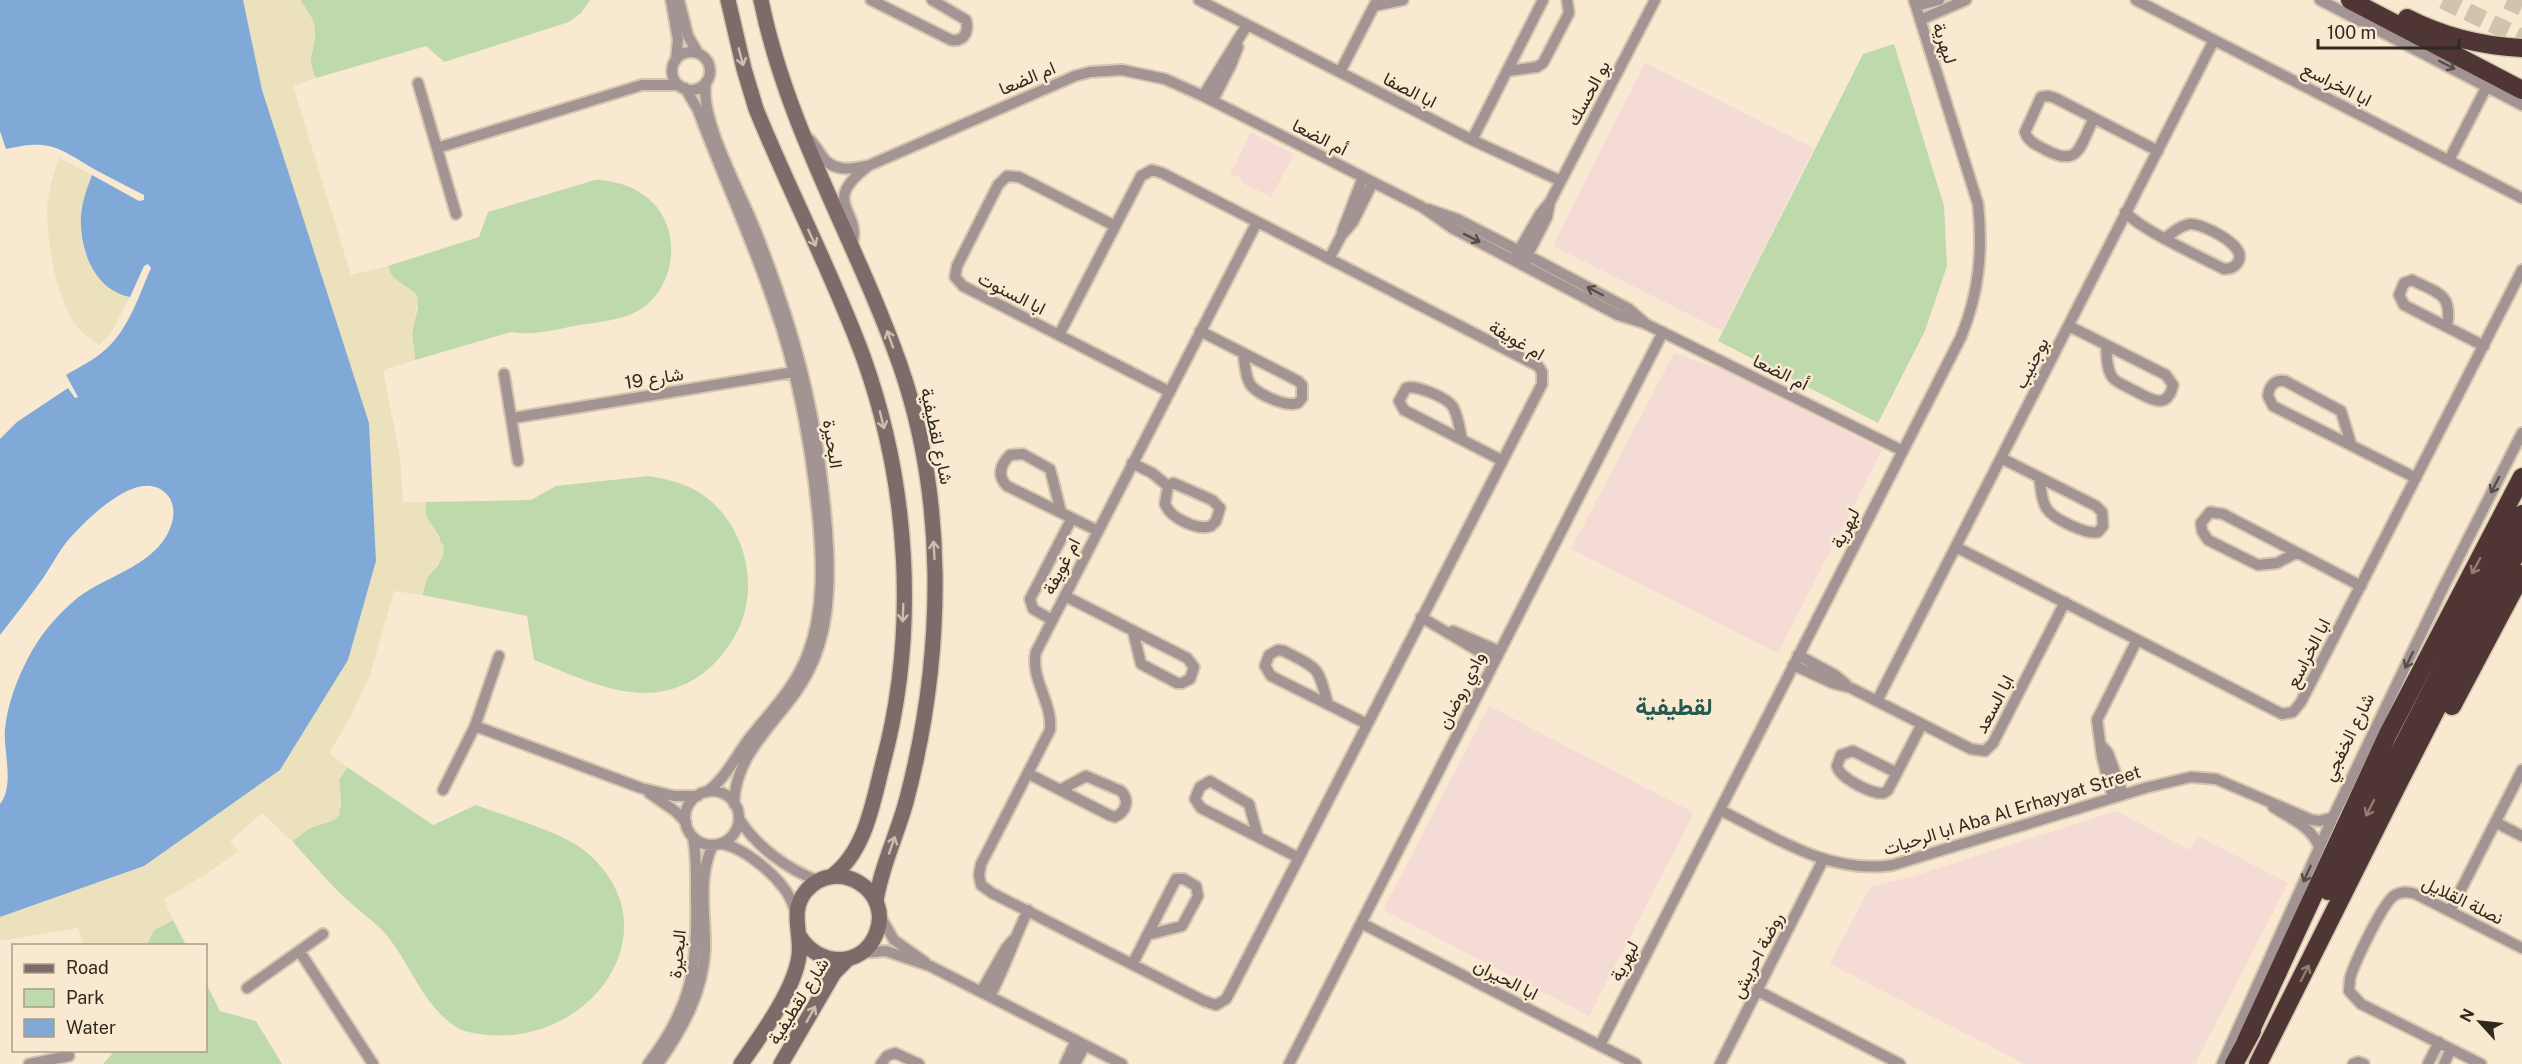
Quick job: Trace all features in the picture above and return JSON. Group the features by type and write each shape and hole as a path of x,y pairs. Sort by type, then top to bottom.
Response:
{"highway":[{"path":"2350,0 2522,90"},
{"path":"2374,0 2421,25 2465,40 2522,48"},
{"path":"2246,1041 2388,734 2522,477"},
{"path":"2234,1064 2297,951 2522,514"},
{"path":"2259,1064 2400,780 2522,542"},
{"path":"2357,868 2405,794 2522,574"}],"street":[{"path":"671,0 678,40 673,74 682,86"},
{"path":"642,85 697,88 706,82 709,65 698,53 688,36 679,0"},
{"path":"728,0 756,109 863,359 880,412 896,486 901,531 903,601 901,660 891,727 877,786 859,841 846,866 806,891 796,913"},
{"name":"شارع لقطيفية","path":"761,0 775,59 802,134 897,357 914,412 925,464 933,529 935,572 933,646 926,711 912,778 880,882 878,908"},
{"path":"871,0 951,40 963,38 968,28 966,20 932,0"},
{"name":"ابا الصفا","path":"1199,0 1472,140 1561,181"},
{"path":"1340,72 1375,3 1403,0"},
{"path":"1472,140 1543,0"},
{"path":"1508,71 1537,67 1543,63 1569,13 1567,0"},
{"name":"بو الحسك","path":"1521,257 1540,214 1550,202 1655,0"},
{"path":"1915,3 1939,0"},
{"path":"1920,20 1966,0"},
{"name":"ابا الخراسع","path":"2136,0 2522,198"},
{"path":"2320,0 2522,105"},
{"name":"لبهرية","path":"1600,1046 1961,338 1972,310 1977,290 1981,248 1975,191 1915,3"},
{"path":"1208,98 1231,65 1247,24"},
{"name":"بوجنيب","path":"1877,701 2214,40"},
{"path":"437,148 642,85 685,53 698,53"},
{"name":"ام الضعا","path":"802,134 813,142 823,159 835,167 851,170 870,165 1062,80 1090,72 1122,70 1143,73 1165,79 1208,98"},
{"name":"البحيرة","path":"706,82 704,97 711,134"},
{"path":"418,83 456,214"},
{"name":"البحيرة","path":"682,86 711,134 772,286 797,372 821,506 824,579 809,651 787,700 744,760 736,785 734,804"},
{"path":"2449,160 2487,86"},
{"path":"2094,118 2076,153 2068,158 2061,158 2030,141 2025,132 2038,103 2044,96 2055,98 2094,118 2158,151"},
{"name":"أم الضعا","path":"1208,98 1422,207 1456,219 1521,257 1629,309 1644,323 1903,451"},
{"name":"ام الضعا","path":"851,246 853,228 844,206 845,190 853,178 870,165"},
{"name":"ام غويفة","path":"1059,335 1141,176 1152,170 1257,222 1540,369 1543,375 1542,384 1223,1002 1210,1004 983,888 979,875 981,864 1050,730 1051,721 1037,678 1034,659 1257,222"},
{"name":"ابا السنوت","path":"1115,226 1016,175 1004,178 957,266 955,273 957,281 1170,392"},
{"path":"1329,259 1341,236 1346,218 1368,179"},
{"path":"2125,212 2165,238 2224,269 2231,269 2240,256 2239,249 2234,244 2198,225 2184,226 2165,238"},
{"name":"ابا الخراسع","path":"1956,547 2282,714 2289,714 2297,709 2301,702 2522,270"},
{"path":"2447,326 2449,306 2447,299 2412,280 2404,283 2399,295 2401,302 2484,346"},
{"path":"2069,326 2166,375 2173,385 2167,398 2154,401 2116,381 2110,372 2106,345"},
{"path":"1200,331 1302,385 1302,398 1298,403 1286,406 1253,389 1249,384 1243,354"},
{"name":"وادي روضان","path":"1289,1064 1663,332"},
{"name":"شارع 19","path":"513,418 797,372"},
{"path":"504,374 513,418 518,461"},
{"path":"2351,444 2343,415 2337,407 2285,381 2278,381 2272,385 2268,396 2273,406 2416,478"},
{"path":"1462,440 1454,410 1450,404 1417,386 1406,388 1399,401 1404,410 1462,440 1501,460"},
{"name":"شارع الخفجي","path":"2222,1064 2333,817 2443,588 2522,433"},
{"path":"1061,512 1050,469 1023,454 1010,454 1001,468 1002,481 1007,486 1098,531"},
{"path":"2001,458 2039,477 2096,506 2102,512 2103,526 2098,532 2085,532 2052,514 2044,502 2039,477"},
{"path":"1132,463 1152,473 1168,486"},
{"path":"1173,483 1212,500 1220,508 1216,521 1211,526 1200,528 1172,514 1165,504 1168,486 1173,483"},
{"path":"2296,553 2277,563 2258,566 2208,540 2202,531 2201,524 2210,512 2223,513 2361,586"},
{"path":"1052,620 1033,609 1030,599 1072,518"},
{"path":"1065,596 1187,658 1194,667 1190,679 1182,683 1177,682 1141,664 1133,631"},
{"name":"ابا السعد","path":"1796,660 1832,683 1851,688 1976,751 1985,751 1989,748 2065,602"},
{"path":"1421,617 1447,630 1467,636 1497,656"},
{"path":"2118,796 2104,766 2097,729 2099,713 2137,640"},
{"path":"1328,704 1317,670 1284,651 1278,650 1269,655 1264,666 1271,676 1367,724"},
{"path":"443,790 475,726 500,657"},
{"name":"البحيرة","path":"702,794 722,780 749,738 787,700"},
{"path":"1897,773 1853,751 1841,755 1837,766 1843,777 1880,794 1888,790 1897,773 1922,724"},
{"path":"475,726 641,788 674,796 723,794 734,804 739,819 755,839 795,871 826,879 848,877 862,883 894,940 930,966"},
{"path":"2450,911 2522,770"},
{"path":"1029,774 1060,790 1114,817 1122,812 1126,801 1121,791 1086,776 1060,790"},
{"name":"ابا الرحيات Aba Al Erhayyat Street","path":"1720,810 1823,860 1854,867 1893,865 2176,779 2204,777 2216,779 2251,792"},
{"path":"1258,837 1251,809 1244,799 1210,781 1200,787 1195,799 1201,808 1299,858"},
{"path":"641,788 675,811 686,822 693,837 699,842 717,844 743,852 784,888 796,913 800,937 820,956 834,960 886,951 930,966 1122,1064"},
{"path":"2251,792 2312,820 2320,821 2333,817"},
{"path":"2251,792 2305,827 2313,835 2319,847"},
{"path":"686,822 687,810 702,794"},
{"path":"717,844 733,834 739,819"},
{"path":"2495,822 2522,836"},
{"name":"البحيرة","path":"693,837 701,927"},
{"path":"743,852 755,839"},
{"name":"البحيرة","path":"658,1064 690,989 701,927 705,872 717,844"},
{"path":"769,874 780,860"},
{"name":"روضة احريش","path":"1719,1064 1823,860"},
{"path":"1133,963 1147,935 1176,879 1184,879 1196,886 1198,896 1182,926 1147,935"},
{"name":"نصلة القلايل","path":"2481,1064 2361,1004 2352,996 2349,982 2352,972 2384,908 2394,896 2402,892 2413,893 2522,948"},
{"path":"855,956 868,948 877,933 878,908"},
{"path":"986,994 1006,948 1015,938 1028,910"},
{"name":"ابا الحيران","path":"1361,923 1636,1064"},
{"path":"247,988 323,934"},
{"name":"شارع لقطيفية","path":"741,1064 761,1035 791,982 799,957 800,937"},
{"path":"300,952 373,1064"},
{"name":"شارع لقطيفية","path":"781,1064 834,973 855,956"},
{"path":"1758,991 1900,1064"},
{"path":"2270,1064 2278,1025"},
{"path":"1065,1064 1081,1042"},
{"path":"1075,1064 1081,1042"},
{"path":"2428,1064 2439,1042"},
{"path":"2444,1064 2451,1049"},
{"name":"البحيرة","path":"648,1064 663,1050"},
{"path":"881,1064 887,1056 895,1053 919,1064"},
{"path":"29,1064 69,1056"},
{"path":"2353,1064 2358,1062 2364,1064"}],"shaded area":[{"path":"1645,63 1814,148 1722,331 1553,246"},
{"path":"1251,132 1294,154 1271,197 1242,183 1240,177 1230,175"},
{"path":"1674,353 1725,371 1882,450 1778,653 1571,549"},
{"path":"1489,706 1694,813 1589,1016 1383,910"},
{"path":"2116,811 2190,850 2198,836 2288,883 2195,1064 2025,1064 1830,964 1870,887 1914,876"}],"green space":[{"path":"300,0 590,0 581,13 569,22 444,62 426,46 316,78 311,65 315,31 309,14"},
{"path":"1894,44 1944,206 1947,266 1925,331 1878,423 1718,341 1863,54"},
{"path":"595,180 622,184 639,192 653,203 666,222 670,236 670,264 660,289 652,300 634,313 618,319 543,332 511,332 415,360 412,333 418,307 415,293 391,276 388,266 479,237 488,212"},
{"path":"649,476 682,484 707,498 730,524 744,555 748,589 743,619 726,650 714,664 687,683 666,691 643,693 615,689 587,681 534,660 527,616 422,595 427,578 439,564 440,538 426,516 426,502 531,500 556,486"},
{"path":"347,767 433,825 476,805 548,831 585,851 613,883 624,918 620,952 604,984 578,1010 544,1028 505,1035 461,1030 448,1021 436,1010 402,956 383,931 338,891 292,841 310,828 334,820 341,806 339,780"},
{"path":"173,920 185,944 147,944 154,930"},
{"path":"207,985 220,1011 256,1021 282,1064 103,1064 113,1053 207,1052"}],"sand":[{"path":"243,0 300,0 314,22 315,38 311,65 316,78 293,86 351,275 388,266 397,281 410,289 418,298 412,333 415,360 383,370 400,457 403,502 426,502 426,516 444,547 443,557 427,578 422,595 394,591 370,675 352,714 329,753 347,767 339,780 340,814 334,820 310,828 292,841 262,813 230,841 239,851 164,899 173,920 154,930 147,944 84,944 78,928 0,941 0,917 144,866 280,770 348,660 376,561 262,90"},
{"path":"59,158 92,175 82,212 81,235 86,255 90,265 103,282 120,294 130,297 111,333 99,345 72,320 66,308 52,261 47,212 51,183"}],"water":[{"path":"0,0 243,0 262,90 369,423 376,561 348,660 280,770 144,866 0,917 0,804 8,778 5,729 10,702 20,676 37,643 54,620 88,591 146,558 167,534 173,512 169,497 158,488 145,486 131,489 116,497 102,507 69,539 0,635 0,439 17,422 68,388 75,398 78,397 66,375 105,350 121,332 151,268 148,264 144,266 130,297 117,293 98,277 91,266 81,229 82,206 92,175 139,201 144,200 144,195 53,147 33,145 6,149 0,131"}],"tunnel":[{"path":"2443,0 2522,38"},
{"path":"2507,0 2522,7"}],"district":[{"name":"لقطيفية","path":"1674,706"}]}
